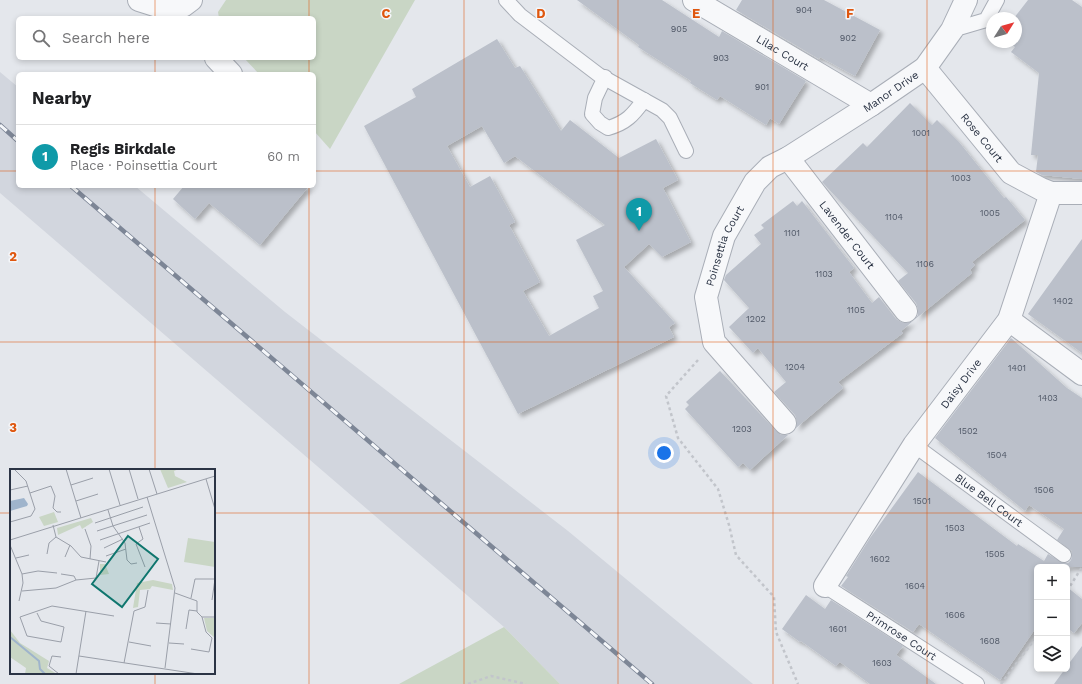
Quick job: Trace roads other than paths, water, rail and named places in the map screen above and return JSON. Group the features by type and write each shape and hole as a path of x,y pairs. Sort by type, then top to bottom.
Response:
{"street":[{"path":"139,0 161,7 187,8"},
{"name":"Lilac Court","path":"694,0 871,106"},
{"name":"Manor Drive","path":"788,158 871,106 925,68 952,30 966,0"},
{"path":"218,60 229,72"},
{"name":"Rose Court","path":"925,68 1011,173 1051,193"},
{"name":"Lavender Court","path":"788,158 906,311"},
{"name":"Poinsettia Court","path":"785,423 714,342 706,297 724,236 755,182 770,167 788,158"},
{"path":"1051,193 1082,193"},
{"name":"Daisy Drive","path":"825,586 914,446 1009,320 1051,193"},
{"path":"1009,320 1082,374"}],"lane":[{"path":"506,0 520,15 604,78 662,110 670,118 686,151"},
{"path":"952,30 986,20 997,0"},
{"path":"604,78 595,98 592,114 600,123 608,128 620,125 633,114 644,100"},
{"name":"Blue Bell Court","path":"914,446 1064,555"},
{"name":"Primrose Court","path":"825,586 977,684"}],"railway":[{"path":"0,125 16,139"},
{"path":"73,188 652,684"}],"place":[{"name":"Regis Birkdale","path":"639,231"}]}
